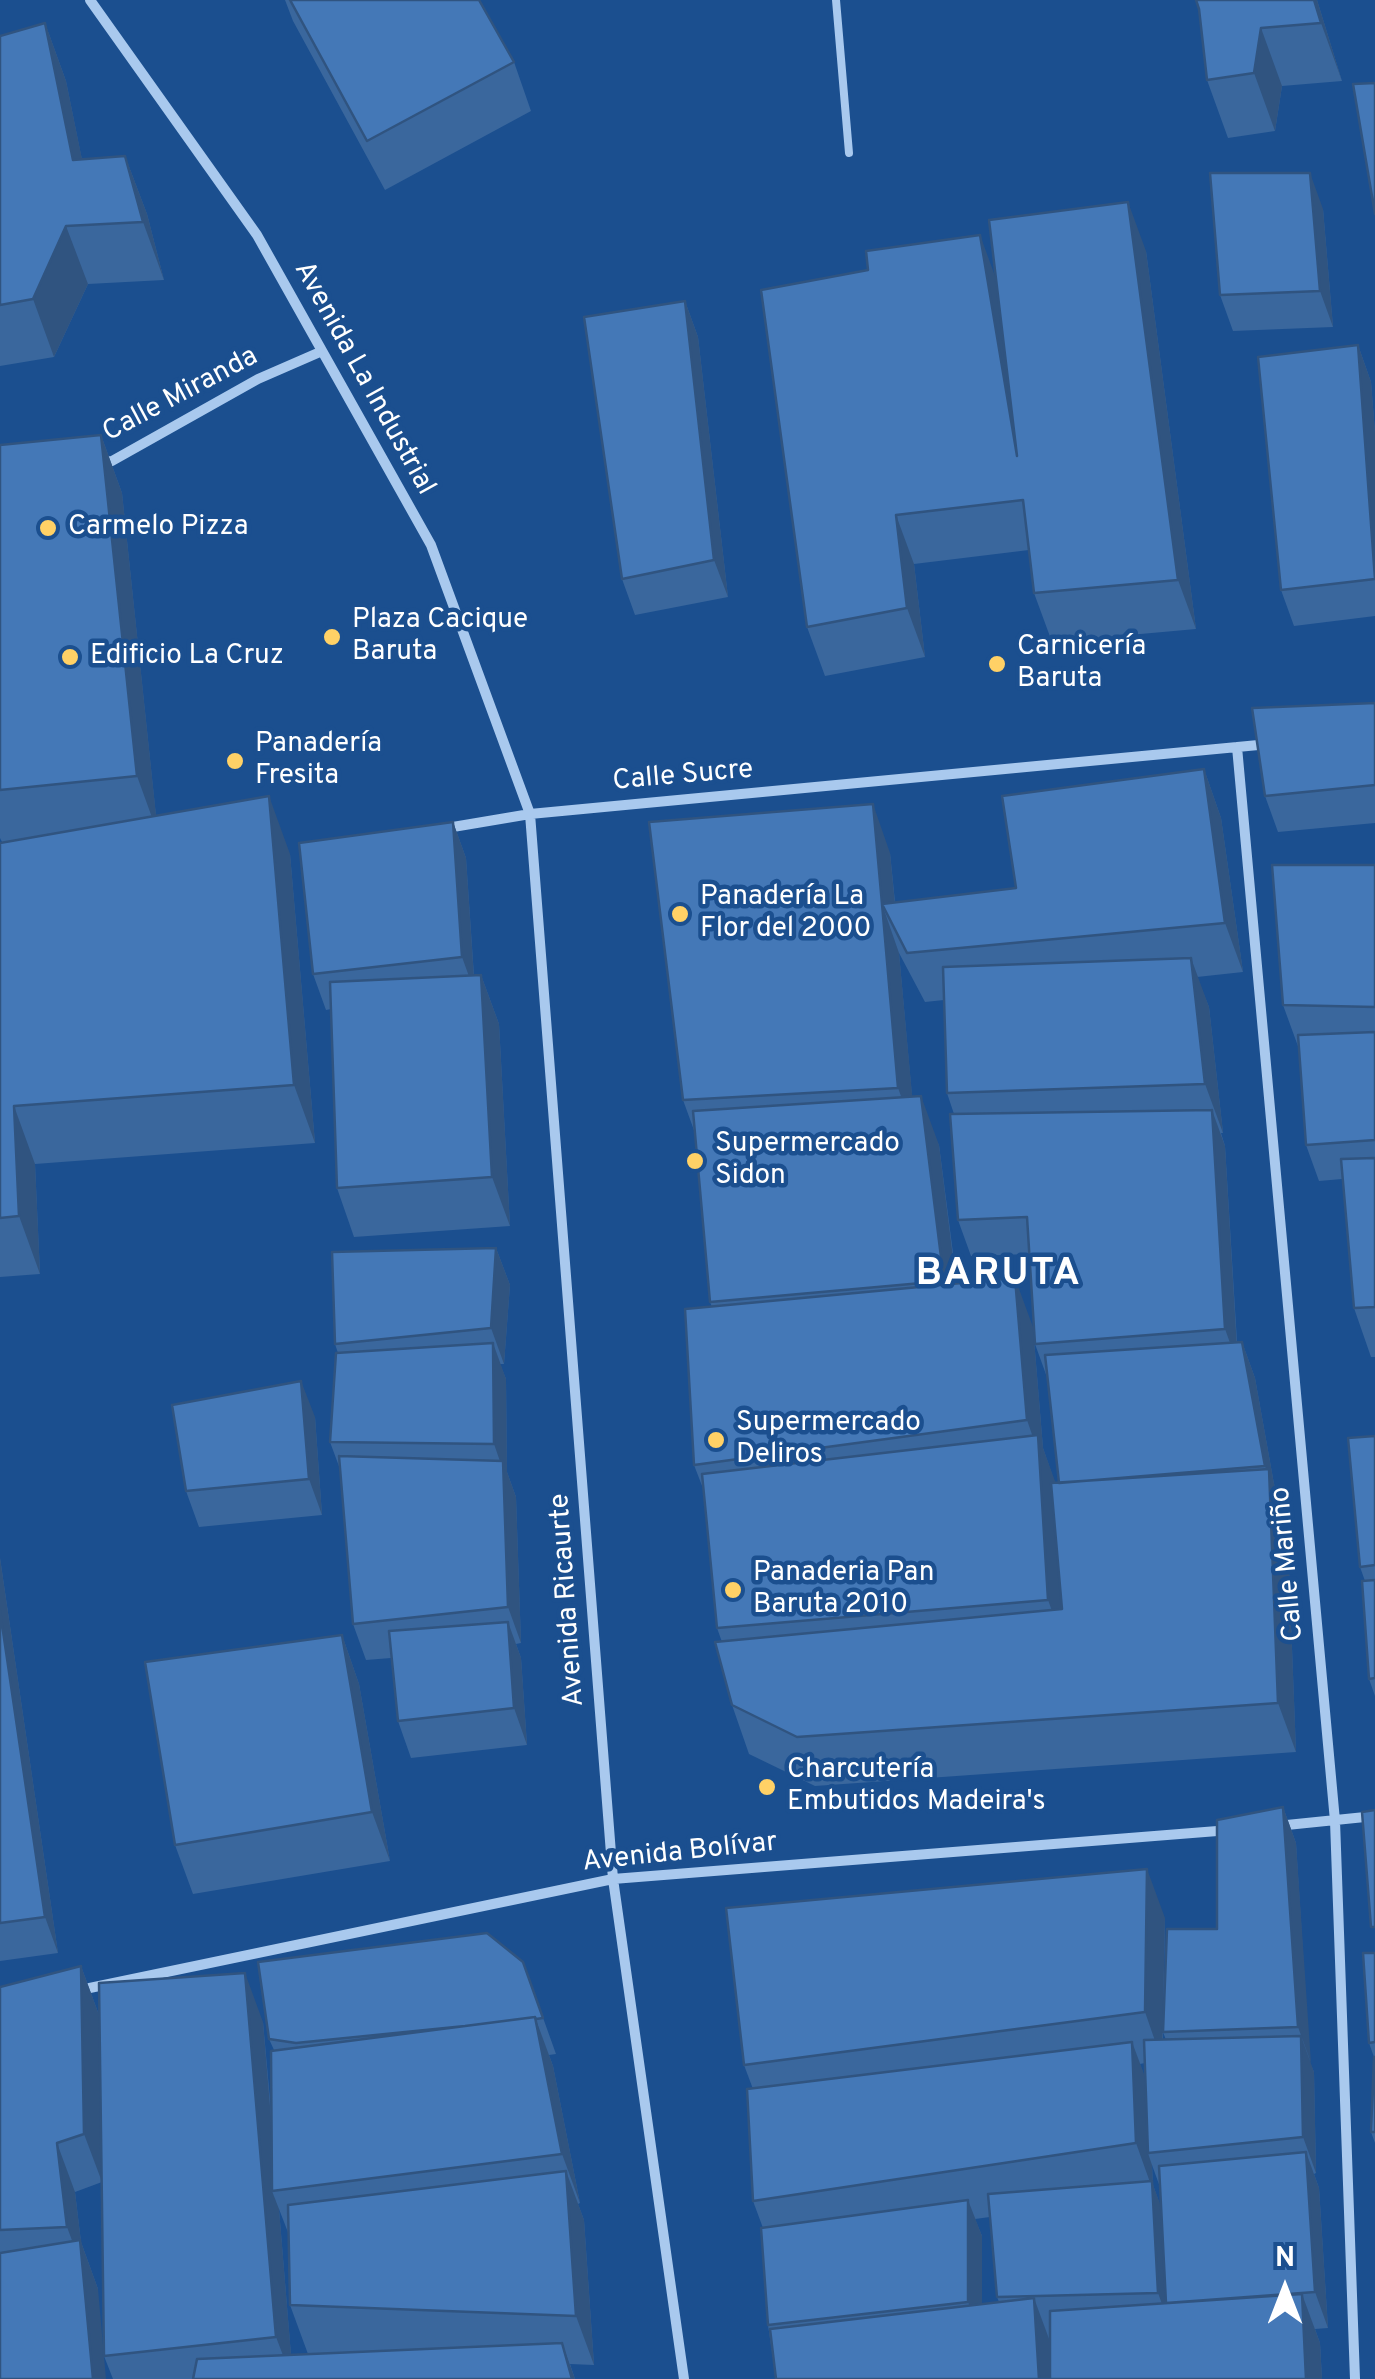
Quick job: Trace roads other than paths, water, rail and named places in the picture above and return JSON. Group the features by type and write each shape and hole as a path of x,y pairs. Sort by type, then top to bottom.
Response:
{"street":[{"name":"Avenida La Industrial","path":"90,0 257,235 431,545 530,814"},
{"name":"Calle Miranda","path":"93,462 112,460 258,379 320,352"},
{"name":"Calle Sucre","path":"419,833 530,814 1283,742"},
{"name":"Calle Mariño","path":"1237,747 1336,1821 1355,2379"},
{"name":"Avenida Ricaurte","path":"530,814 614,1879 684,2379"},
{"path":"1258,1827 1375,1816"},
{"name":"Avenida Bolívar","path":"71,1992 614,1879 1238,1829"}],"lane":[{"path":"836,0 850,154"}],"place":[{"name":"Carmelo Pizza","path":"48,528"},
{"name":"Plaza Cacique Baruta","path":"332,637"},
{"name":"Edificio La Cruz","path":"70,657"},
{"name":"Carnicería Baruta","path":"997,664"},
{"name":"Panadería Fresita","path":"235,761"},
{"name":"Panadería La Flor del 2000","path":"680,914"},
{"name":"Supermercado Sidon","path":"695,1161"},
{"name":"Supermercado Deliros","path":"716,1440"},
{"name":"Panaderia Pan Baruta 2010","path":"733,1590"},
{"name":"Charcutería Embutidos Madeira's","path":"767,1787"}],"district":[{"name":"BARUTA","path":"999,1276"}]}
